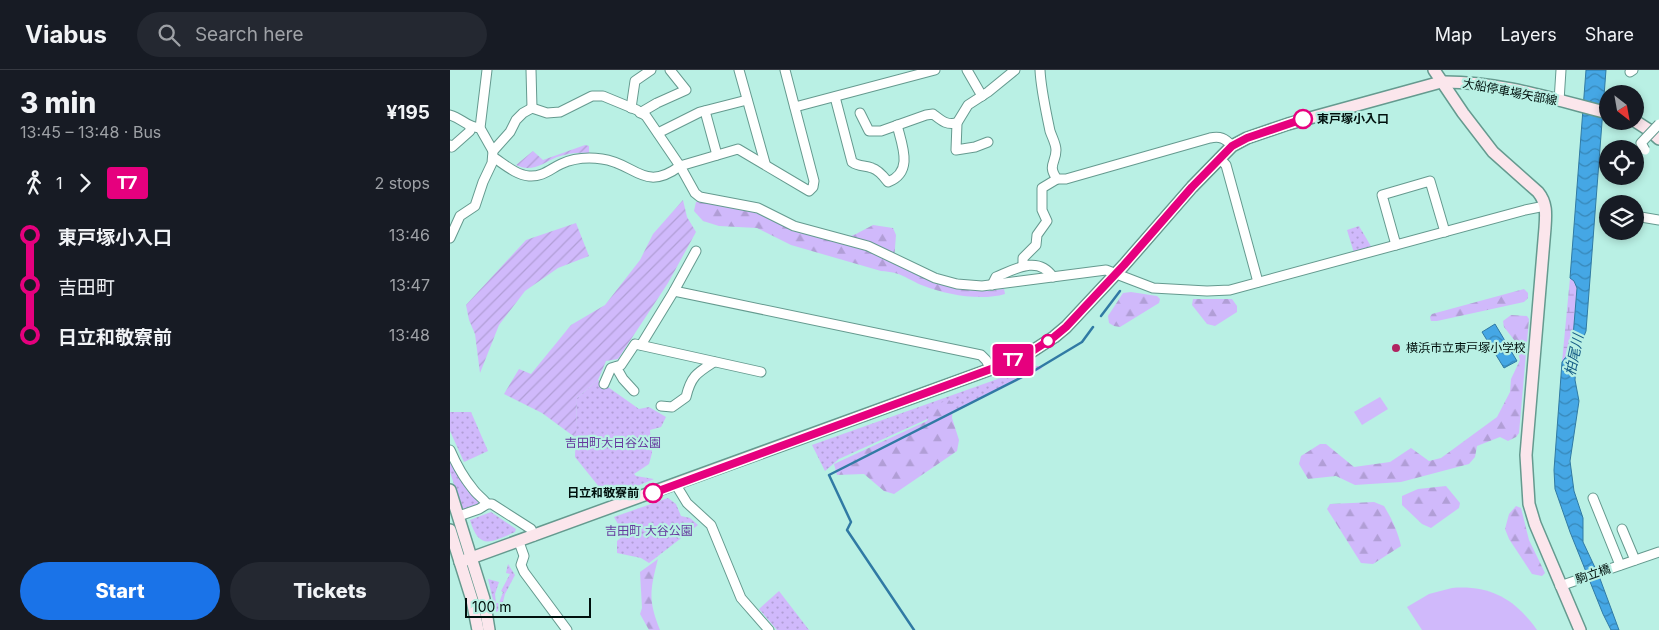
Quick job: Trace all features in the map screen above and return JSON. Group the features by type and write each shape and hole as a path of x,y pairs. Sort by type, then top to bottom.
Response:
{"street":[{"path":"450,145 452,147 475,128 487,70"},
{"path":"531,70 532,108"},
{"path":"631,108 635,81 651,70"},
{"path":"640,112 686,90 670,70"},
{"path":"740,70 765,163"},
{"path":"450,115 475,128 493,154 521,174 530,176 541,175 560,164 580,158 604,159 646,177 660,176 672,172 680,166 738,149 765,163 809,191 813,187 814,181 785,70"},
{"path":"795,107 936,70"},
{"path":"967,70 982,96"},
{"path":"988,142 975,147 956,150 957,122 968,105 1015,70"},
{"path":"1040,70 1049,125 1056,149 1052,166 1053,173 1057,178 1066,180 1218,136 1232,146"},
{"path":"1434,70 1478,134 1493,152 1543,198 1546,228 1526,455 1526,478 1529,504 1535,524 1565,584 1580,630"},
{"path":"1561,70 1561,101"},
{"name":"大船停車場矢部線","path":"460,562 991,369 1031,352 1066,327 1219,158 1232,146 1247,138 1288,124 1441,82 1463,82 1492,86 1599,111"},
{"path":"450,238 460,216 475,206 492,163 493,154 510,132 516,120 523,113 532,108 547,113 560,112 592,96 603,96 646,116 680,166 695,194 700,197 758,208 794,226 868,246 943,280 957,284 992,285 1106,270 1138,283 1172,291 1230,290 1545,206"},
{"path":"835,97 852,162 858,166 872,167 880,172 888,182 894,180 906,160 897,125"},
{"path":"658,133 705,111 747,100"},
{"path":"705,111 717,155"},
{"path":"860,113 868,131 881,131 933,114 944,123 957,122"},
{"path":"1645,150 1641,143 1659,124"},
{"path":"1644,127 1659,140"},
{"path":"1219,158 1226,165 1258,282"},
{"path":"1023,266 1023,258 1036,245 1037,235 1047,222 1042,210 1042,188 1057,178"},
{"path":"1396,245 1382,195 1430,181 1445,232"},
{"path":"1644,218 1659,220"},
{"path":"641,345 696,251"},
{"path":"992,285 996,277 1023,266 1042,266 1053,277"},
{"path":"674,291 981,355 991,369"},
{"path":"604,384 612,368 621,365 635,344 761,372"},
{"path":"661,406 672,407 686,398 690,383 696,374 714,362"},
{"path":"616,367 623,379 634,391"},
{"path":"450,450 460,471 475,492 487,504"},
{"path":"676,484 687,503 710,525 741,598 769,630"},
{"path":"450,490 484,599 489,630"},
{"path":"1592,498 1618,565"},
{"path":"458,516 479,509 487,504 492,504 531,529 534,536"},
{"path":"1622,529 1635,560"},
{"path":"450,530 472,600 478,630"},
{"path":"519,542 524,556 521,565 524,572 568,630"},
{"name":"駒立橋","path":"1565,584 1659,552"}],"green space":[{"path":"585,145 589,146 589,153 557,157 532,168 516,165 533,151 543,160"},
{"path":"683,200 687,217 696,232 668,283 618,359 606,361 598,380 577,398 576,438 542,413 504,394 519,369 531,374 571,325 605,305 640,260 653,234"},
{"path":"701,201 754,212 792,230 835,242 873,225 893,228 896,235 894,261 963,288 988,291 1004,289 1005,294 975,297 943,292 924,286 899,274 881,271 791,245 757,228 719,226 703,221 694,211 696,202"},
{"path":"576,223 589,256 558,268 525,291 499,325 480,373 475,334 469,320 466,305 526,240"},
{"path":"1359,226 1372,248 1354,253 1347,230"},
{"path":"1570,278 1577,287 1572,349 1562,362"},
{"path":"1524,289 1528,293 1528,298 1524,302 1431,321 1430,317 1432,314"},
{"path":"1131,292 1157,296 1160,299 1159,303 1120,327 1109,323 1108,316 1123,293"},
{"path":"1193,299 1232,299 1237,306 1237,312 1215,326 1207,324 1192,305"},
{"path":"1511,315 1527,316 1529,319 1519,433 1516,437 1508,441 1500,437 1477,446 1475,457 1469,464 1401,482 1355,485 1336,476 1308,479 1299,464 1301,456 1320,444 1326,444 1354,467 1390,462 1411,448 1429,461 1441,458 1497,417 1510,392 1511,379 1520,360 1515,341 1504,327 1503,321"},
{"path":"1034,366 1043,366 1041,369 959,410 945,411 839,459 825,471 812,445"},
{"name":"吉田町大日谷公園","path":"598,380 639,409 649,407 666,417 661,427 650,430 652,453 649,464 634,474 654,479 611,497 604,493 575,457 577,398"},
{"path":"1380,397 1388,409 1362,425 1354,412"},
{"path":"949,400 953,404 952,418 959,440 957,451 894,494 884,491 864,474 837,475 834,464 927,421 934,405"},
{"path":"450,412 471,412 488,451 464,462 450,431"},
{"path":"450,459 461,481 480,501 479,506 465,510 462,509 450,472"},
{"path":"1446,486 1460,503 1459,508 1431,528 1422,524 1402,505 1402,496 1418,489"},
{"name":"吉田町 大谷公園","path":"668,498 676,504 681,516 690,518 698,525 649,563 641,558 617,553 617,541 624,535 614,517"},
{"path":"1374,502 1384,506 1390,516 1401,546 1373,564 1361,563 1327,509 1330,504"},
{"path":"1516,506 1521,508 1529,540 1545,573 1542,576 1532,574 1509,539 1505,529 1509,514"},
{"path":"491,512 516,529 515,532 493,541 482,540 477,536 470,520"},
{"path":"658,559 653,579 652,603 660,630 649,630 640,614 642,608 640,572"},
{"path":"508,564 515,575 505,594 501,610 496,612 488,579 499,582 495,594 496,603 499,603 503,592 501,591 510,574 506,573"},
{"path":"1452,588 1478,589 1500,596 1520,610 1537,630 1422,630 1407,607 1429,594"},
{"path":"779,591 809,630 777,630 759,609"}],"water":[{"name":"柏尾川","path":"1586,70 1606,70 1605,85 1599,85 1599,130 1601,130 1601,140 1599,140 1586,331 1577,354 1575,380 1579,401 1570,461 1574,491 1583,518 1583,542 1599,576 1619,630 1611,630 1603,614 1555,489 1554,470 1562,362 1572,349 1577,288 1574,281 1570,278"},
{"path":"1495,324 1517,361 1504,368 1482,332"}],"waterway":[{"path":"1101,316 1120,291"},
{"path":"914,630 847,530 851,522 829,475 1032,372 1082,342 1093,327"}],"bus line":[{"name":"T7","path":"653,493 774,447 991,369 1031,352 1066,327 1124,265 1192,187 1232,146 1247,138 1303,119"}],"place":[{"name":"東戸塚小入口","path":"1303,119"},
{"name":"横浜市立東戸塚小学校","path":"1396,348"},
{"name":"日立和敬寮前","path":"653,493"}]}
